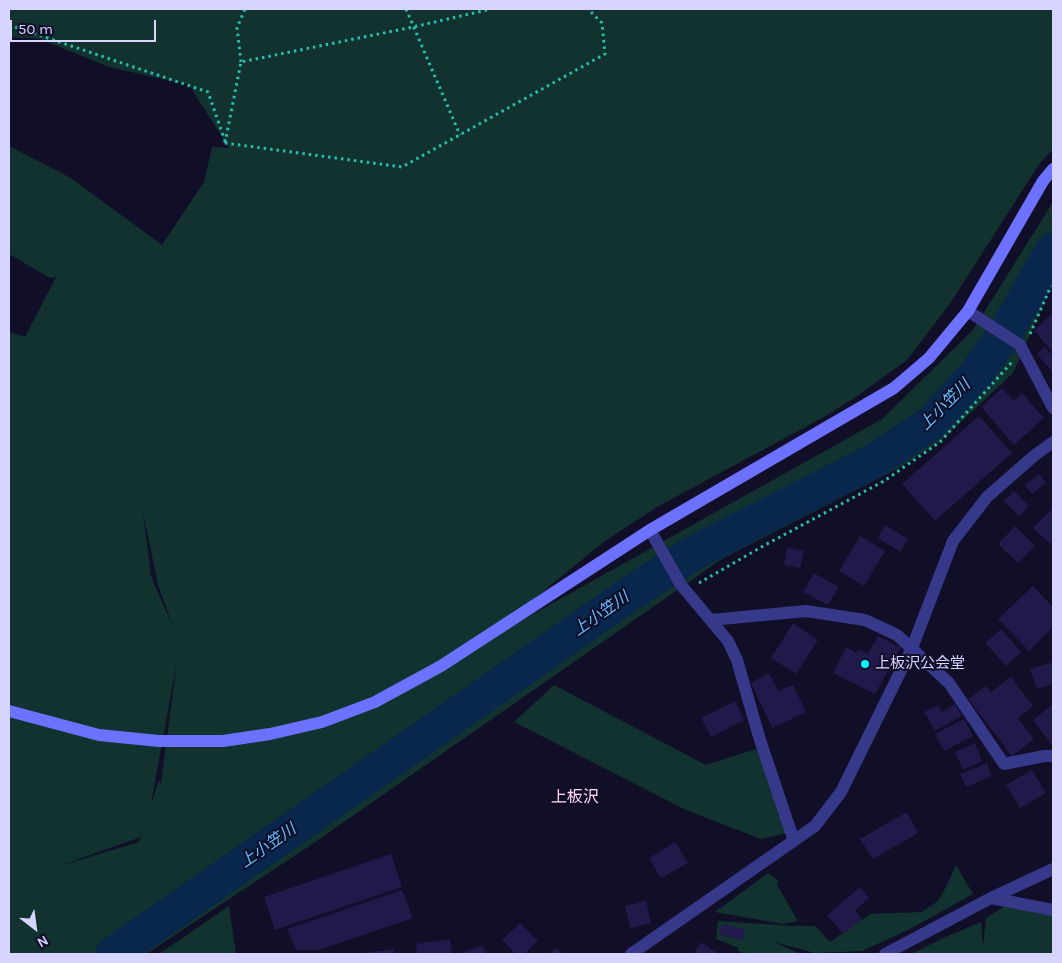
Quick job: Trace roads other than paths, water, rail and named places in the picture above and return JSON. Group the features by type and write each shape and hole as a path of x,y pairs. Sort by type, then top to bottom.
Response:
{"street":[{"path":"9,711 99,735 159,741 223,741 270,734 322,722 375,702 442,666 650,530 894,388 929,358 973,315 1043,181 1053,169"},
{"path":"973,315 1022,347 1053,408"},
{"path":"631,954 815,826 841,792 912,648 953,541 987,497 1035,455 1053,442"},
{"path":"650,530 683,588 728,641 737,660 760,740 794,841"},
{"path":"711,620 806,611 865,620 897,634 949,683 1004,764 1053,756"},
{"path":"885,954 991,898 1053,870"},
{"path":"991,898 1053,910"}],"waterway":[{"name":"上小笠川","path":"113,954 637,589 695,552 876,460 932,422 976,374 1007,330 1053,250"}],"place":[{"name":"上板沢公会堂","path":"865,664"}],"district":[{"name":"上板沢","path":"575,797"}]}
